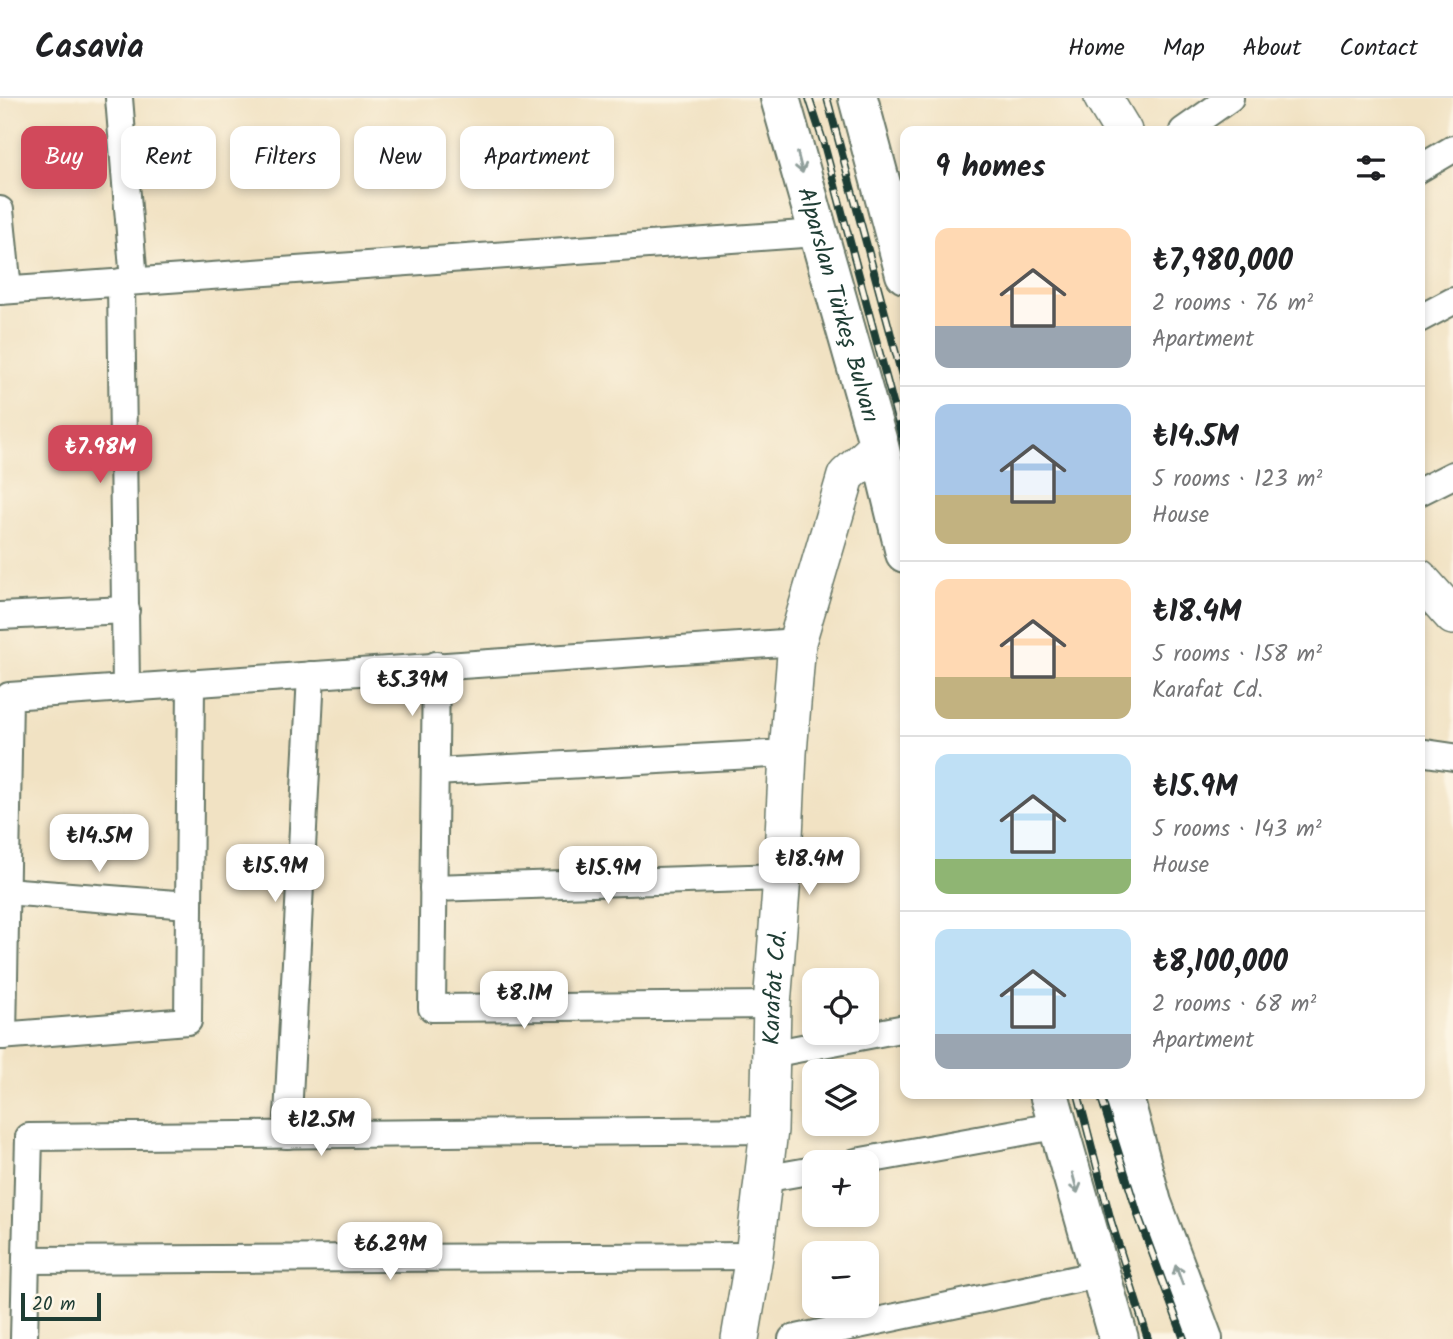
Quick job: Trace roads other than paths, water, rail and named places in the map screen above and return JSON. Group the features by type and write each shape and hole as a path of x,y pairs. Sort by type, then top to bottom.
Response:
{"main road":[{"name":"Alparslan Türkeş Bulvarı","path":"780,98 879,446 900,532"},
{"path":"858,98 900,255"},
{"name":"Karafat Cd.","path":"740,1339 754,1256 769,1130 772,1005 797,642 846,476 879,446"},
{"path":"1425,585 1453,616"},
{"path":"1124,1099 1152,1203 1203,1339"},
{"path":"1054,1109 1119,1339"}],"street":[{"path":"119,98 128,282 126,688"},
{"path":"1190,126 1230,98"},
{"path":"1425,165 1453,149"},
{"path":"0,210 4,291 817,233"},
{"path":"1425,315 1453,300"},
{"path":"1425,489 1453,475"},
{"path":"0,616 126,610"},
{"path":"191,684 188,1021 1,1036 9,696 797,642"},
{"path":"436,665 432,1008 772,1005"},
{"path":"287,1135 311,675"},
{"path":"435,772 788,753"},
{"path":"1425,753 1453,757"},
{"path":"433,888 782,877"},
{"path":"5,891 189,905"},
{"path":"771,1054 900,1029"},
{"path":"879,1156 1054,1109"},
{"path":"24,1339 29,1137 769,1130"},
{"path":"763,1179 802,1172"},
{"path":"26,1260 754,1256"},
{"path":"792,1339 1100,1274"}],"railway":[{"path":"809,98 824,144 900,429"},
{"path":"827,98 900,368"},
{"path":"1079,1099 1111,1221 1148,1339"},
{"path":"1102,1099 1138,1215 1184,1339"}]}
